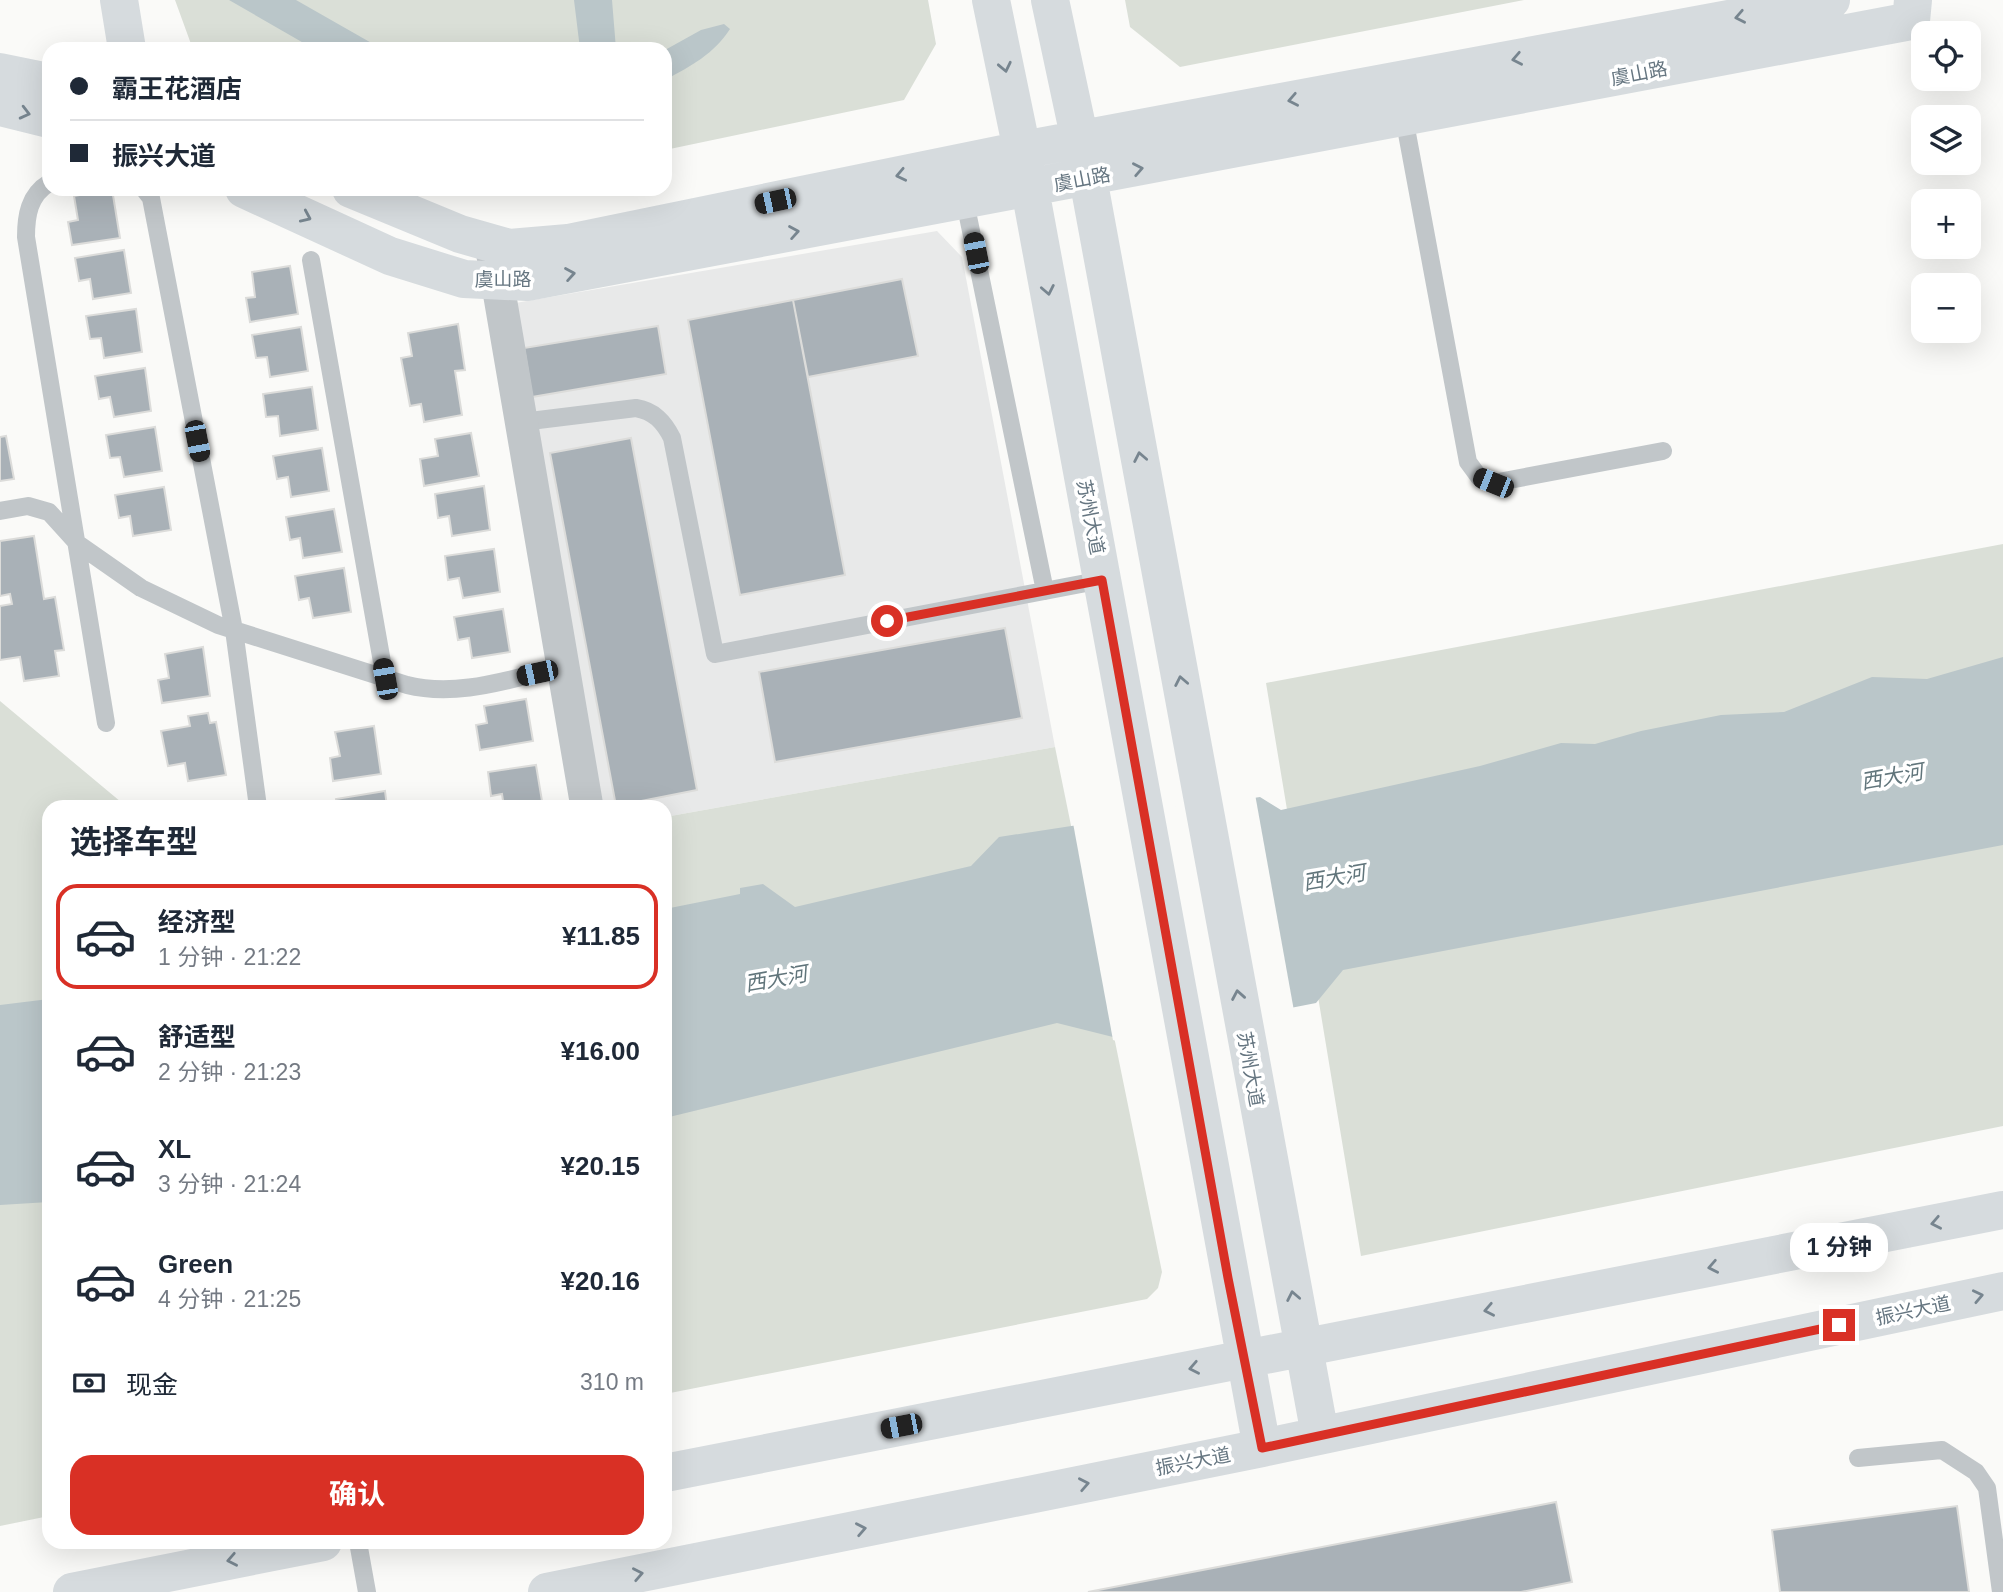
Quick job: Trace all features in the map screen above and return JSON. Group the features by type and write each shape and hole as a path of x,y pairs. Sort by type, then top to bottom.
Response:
{"street":[{"path":"119,0 126,42"},
{"name":"苏州大道","path":"991,0 1030,189 1243,1358 1262,1448"},
{"name":"苏州大道","path":"1050,0 1088,178 1320,1435"},
{"name":"虞山路","path":"368,196 460,234 509,248 568,243 1022,150 1832,0"},
{"name":"虞山路","path":"259,196 390,256 464,279 527,282 1911,21 1913,0"},
{"path":"0,72 42,81"},
{"path":"0,107 42,117"},
{"path":"491,243 586,800"},
{"path":"672,1472 2003,1210"},
{"name":"振兴大道","path":"547,1592 1262,1448 2003,1291"},
{"path":"79,1591 180,1581 297,1549"}],"lane":[{"path":"1398,81 1468,462 1479,477 1493,483 1663,452"},
{"path":"957,163 1045,591"},
{"path":"42,190 33,198 26,216 26,237 106,723"},
{"path":"149,196 234,630 257,800"},
{"path":"312,260 385,679"},
{"path":"522,422 636,408 647,410 666,426 672,438 715,654 1102,580"},
{"path":"0,511 28,506 49,512 78,544 141,588 234,630 385,679 428,690 458,690 563,667"},
{"path":"1858,1458 1941,1450 1961,1459 1976,1472 1987,1488 2001,1592"},
{"path":"359,1549 367,1592"}],"shaded area":[{"path":"175,0 928,0 936,44 904,100 672,149 672,42 190,42"},
{"path":"1125,0 1524,0 1180,67 1130,27"},
{"path":"937,231 962,257 1055,747 672,816 672,800 572,800 486,308"},
{"path":"2003,544 2003,1126 1361,1256 1266,683"},
{"path":"0,701 119,800 42,800 42,1517 0,1526"},
{"path":"1055,747 1162,1272 1158,1288 1147,1299 672,1393 672,816"}],"water":[{"path":"229,0 296,0 370,42 302,42"},
{"path":"574,0 612,0 615,42 579,42"},
{"path":"724,24 730,29 717,46 672,76 672,46 701,30"},
{"name":"西大河","path":"2003,657 2003,845 1343,970 1316,1003 1125,1040 1057,1023 672,1116 672,908 740,894 740,888 763,884 795,907 971,866 999,837 1260,797 1281,810 1480,766 1561,743 1595,744 1641,731 1721,715 1784,712 1872,677 1927,679"},
{"path":"42,1000 42,1202 0,1205 0,1005"}],"pier":[{"path":"1255,794 1294,1011 1126,1044 1113,1040 1073,823"}],"building":[{"path":"74,196 113,196 120,238 72,245 68,222 78,220"},
{"path":"124,250 131,293 93,299 90,279 79,281 75,258"},
{"path":"290,266 298,314 250,322 246,298 255,297 252,272"},
{"path":"902,279 918,356 808,377 793,300"},
{"path":"793,300 845,575 740,595 688,320"},
{"path":"136,309 142,352 104,358 101,338 90,339 86,316"},
{"path":"458,324 465,370 455,371 462,415 424,422 421,404 410,406 401,358 412,356 408,333"},
{"path":"658,326 666,374 532,397 524,348"},
{"path":"301,327 308,371 270,377 267,357 256,358 252,335"},
{"path":"145,368 151,411 114,417 110,397 99,399 95,376"},
{"path":"312,387 318,430 280,436 278,416 266,417 263,394"},
{"path":"155,427 162,471 124,477 120,457 110,458 106,435"},
{"path":"471,433 479,476 424,486 420,459 438,456 435,439"},
{"path":"6,436 14,479 0,481 0,437"},
{"path":"631,438 697,790 646,800 615,800 550,453"},
{"path":"322,448 329,491 291,497 288,477 277,479 273,456"},
{"path":"484,486 490,530 452,536 449,516 438,518 435,494"},
{"path":"164,487 171,530 133,536 130,516 119,518 115,495"},
{"path":"334,509 342,552 303,558 300,538 290,540 286,517"},
{"path":"34,536 44,599 55,597 64,650 55,651 59,676 24,681 20,657 0,660 0,606 12,604 10,594 0,596 0,541"},
{"path":"494,549 500,592 463,598 459,578 448,580 445,556"},
{"path":"344,568 351,612 313,618 309,598 299,600 295,576"},
{"path":"503,609 510,652 472,658 469,638 458,640 454,617"},
{"path":"1005,628 1022,718 775,762 759,672"},
{"path":"203,647 210,696 162,703 158,680 169,678 165,654"},
{"path":"526,699 533,741 480,750 476,725 487,723 484,706"},
{"path":"208,713 210,723 216,722 226,775 188,781 185,763 168,766 161,731 190,726 188,716"},
{"path":"374,726 381,774 333,781 330,758 340,756 335,732"},
{"path":"536,765 542,800 503,800 502,794 491,796 488,772"},
{"path":"385,791 386,800 336,800"},
{"path":"1556,1502 1572,1582 1521,1592 1088,1592"},
{"path":"1957,1506 1969,1592 1780,1592 1772,1530"}],"route":[{"path":"887,621 1102,580 1228,1278 1262,1448 1839,1325"}]}
